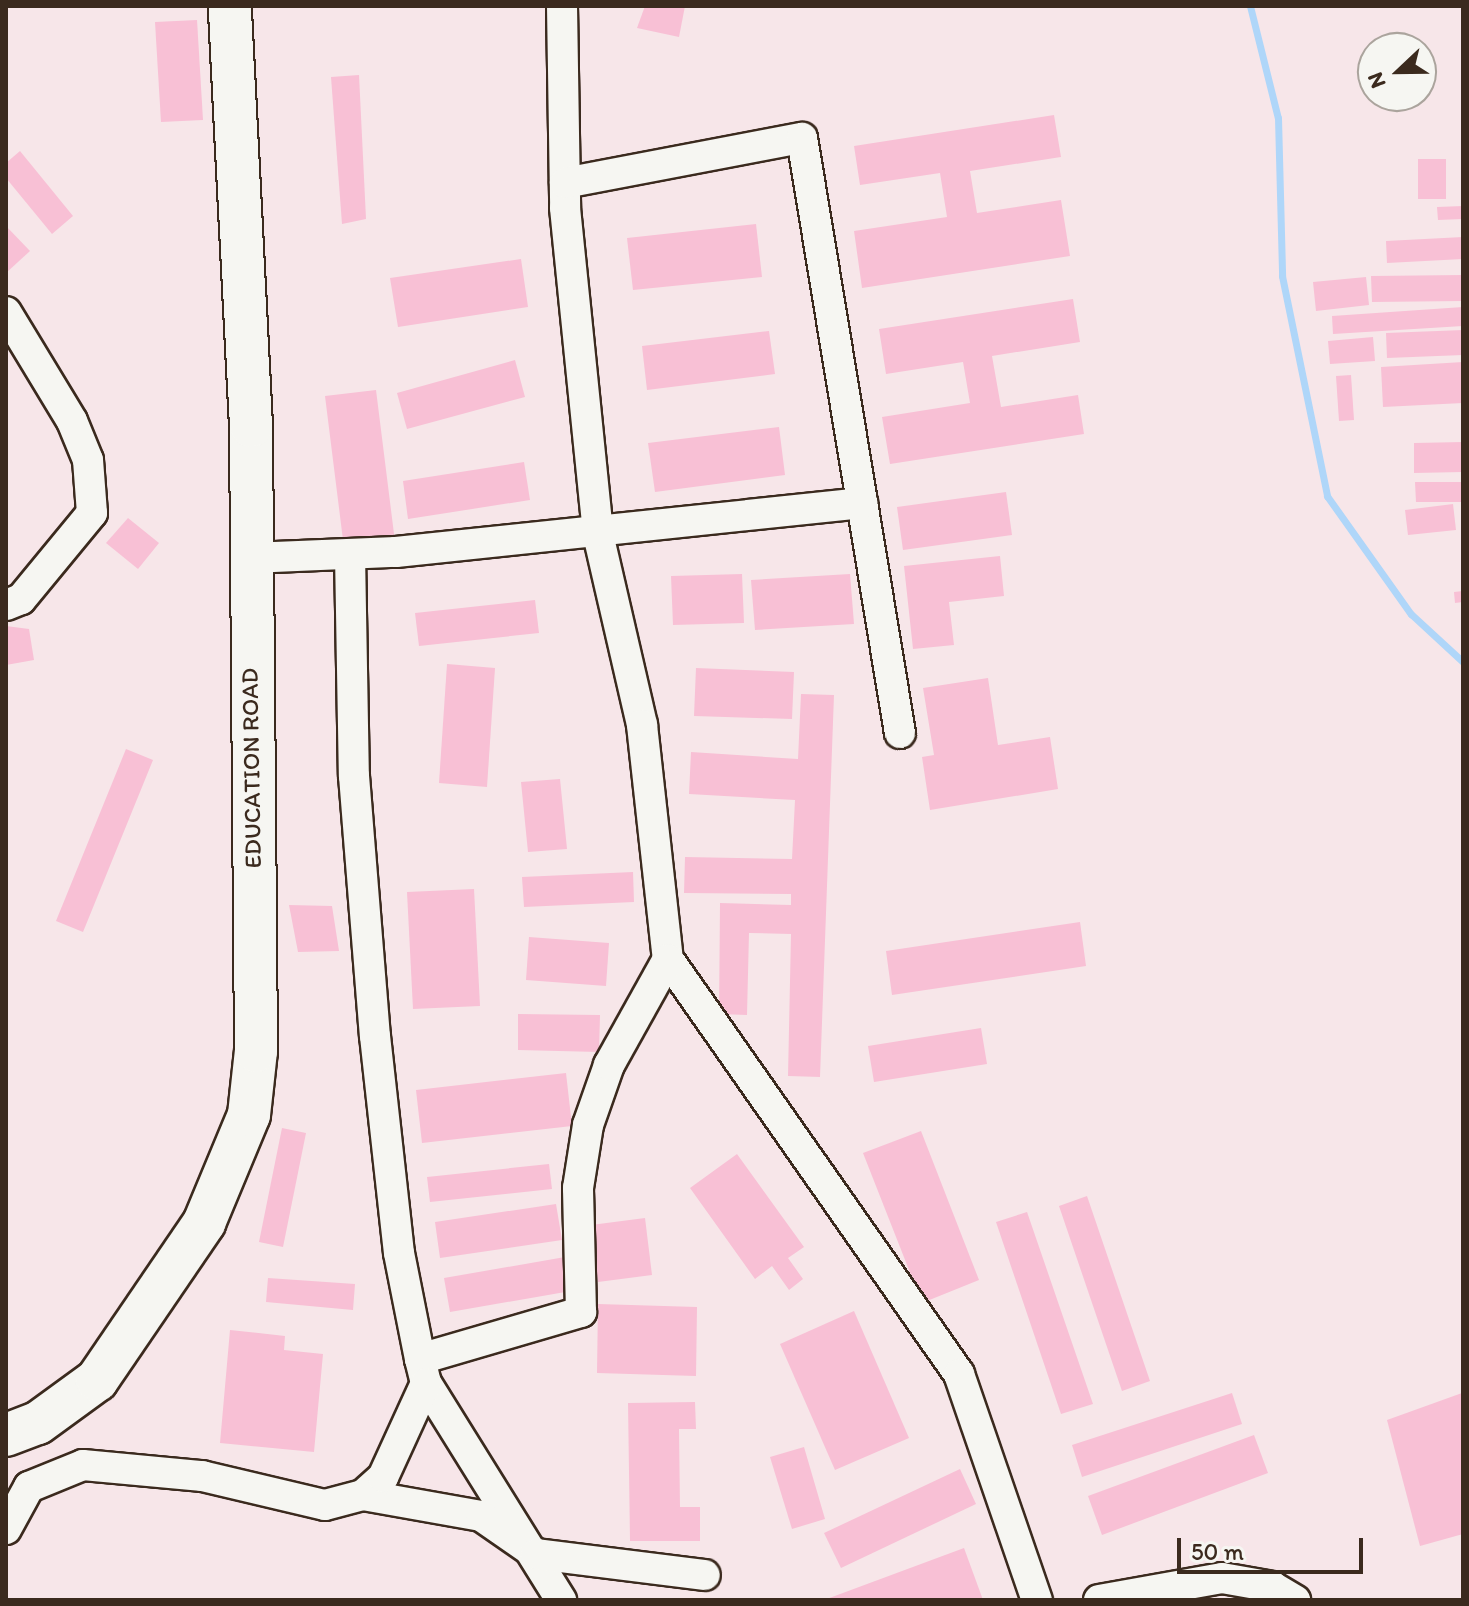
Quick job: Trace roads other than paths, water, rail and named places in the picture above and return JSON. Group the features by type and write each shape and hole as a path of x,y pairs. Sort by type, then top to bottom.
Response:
{"street":[{"name":"EDUCATION ROAD","path":"6,1435 38,1423 97,1380 204,1223 249,1115 256,1051 251,426 230,6"},
{"path":"562,6 565,183 598,534 642,725 668,959 959,1374 1037,1600"},
{"path":"565,183 802,138 900,733"},
{"path":"6,312 72,421 88,460 92,513 21,599 6,605"},
{"path":"250,558 350,554 598,534 862,503"},
{"path":"350,554 354,776 375,1036 399,1253 423,1371 561,1600"},
{"path":"363,1495 383,1477 423,1371 581,1312 578,1188 588,1125 609,1065 668,959"},
{"path":"6,1529 29,1487 83,1465 202,1476 325,1505 363,1495 481,1516 536,1554 705,1575"},
{"path":"1099,1600 1222,1578 1273,1587 1295,1600"}],"waterway":[{"path":"1250,6 1278,118 1282,276 1327,496 1411,614 1463,662"}]}
